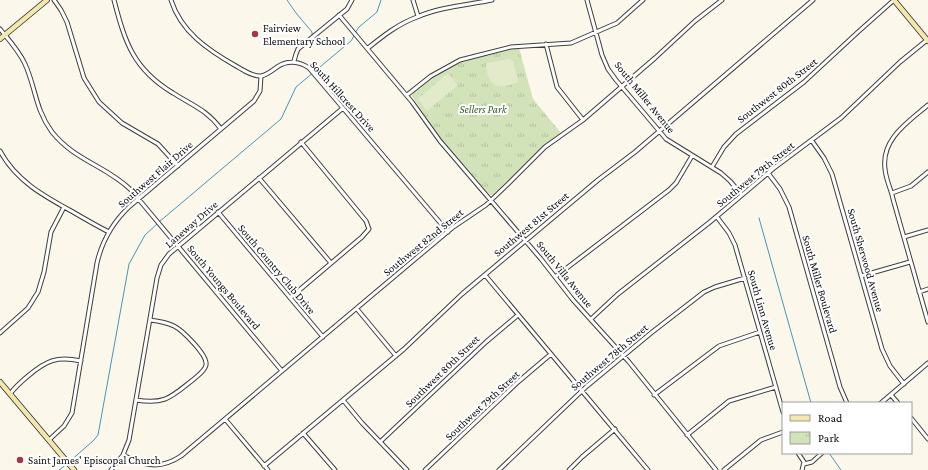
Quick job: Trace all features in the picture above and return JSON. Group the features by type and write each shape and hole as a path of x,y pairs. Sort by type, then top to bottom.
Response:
{"main road":[{"path":"0,39 47,0"},
{"path":"894,0 927,40"},
{"path":"0,382 74,470"}],"street":[{"path":"54,0 67,22 84,78 99,102 122,123 158,144 178,166"},
{"path":"114,0 126,40 134,56 144,70 161,85 205,112 221,129"},
{"path":"171,0 184,25 199,42 213,53 243,70 261,76"},
{"path":"294,62 296,54 301,47 347,9 352,0"},
{"path":"413,0 418,16"},
{"path":"368,48 390,30 418,16 444,9 492,0"},
{"name":"South Miller Avenue","path":"587,0 605,63 622,87 671,143 712,167 730,180 742,195"},
{"path":"407,96 434,73 466,58 512,47 571,42 620,21 643,0"},
{"name":"Southwest 82nd Street","path":"123,455 146,465 160,466 181,456 448,232 491,200 545,147 583,120 655,58 695,21 722,0"},
{"name":"Southwest 81st Street","path":"264,466 396,356 449,306 485,275 594,183 628,158 813,0"},
{"name":"Southwest 80th Street","path":"712,167 724,147 736,134 801,85 894,0"},
{"name":"South Villa Avenue","path":"339,15 407,96 440,142 526,241 573,300 623,356 716,470"},
{"name":"South Youngs Boulevard","path":"0,29 20,53 25,63 40,110 47,125 57,138 78,156 123,183 178,246 282,371"},
{"name":"Southwest 79th Street","path":"591,319 618,294 717,217 768,174 841,118 900,62 927,40"},
{"path":"546,44 557,87 583,120"},
{"name":"South Hillcrest Drive","path":"261,76 271,72 280,65 294,62 302,64 308,68 316,75 448,232"},
{"name":"Southwest Flair Drive","path":"49,440 64,426 71,416 97,263 101,248 109,232 120,216 138,199 257,98 260,91 261,76"},
{"path":"928,105 896,133 888,146 884,165 889,187 892,193 892,199 928,322"},
{"name":"Laneway Drive","path":"110,470 123,455 129,440 159,269 166,257 343,108"},
{"name":"South Sherwood Avenue","path":"812,140 824,158 832,174 882,349 890,366 904,384"},
{"path":"290,298 365,235 369,226 301,142"},
{"path":"0,151 11,168 25,183 109,232"},
{"path":"555,277 669,190 676,182 692,156"},
{"path":"892,193 910,186 928,172"},
{"name":"South Miller Boulevard","path":"768,174 782,192 789,207 840,387 847,402"},
{"path":"259,178 331,263"},
{"path":"0,333 28,308 38,292 44,272 51,232 64,207"},
{"name":"South Country Club Drive","path":"218,212 323,337"},
{"name":"South Linn Avenue","path":"717,217 734,241 782,408"},
{"path":"904,237 928,230"},
{"path":"861,276 910,262"},
{"path":"485,275 615,429 647,470"},
{"name":"Southwest 78th Street","path":"499,470 582,391 623,356 704,292 745,278"},
{"path":"919,292 928,289"},
{"path":"357,309 396,356"},
{"name":"Southwest 80th Street","path":"380,442 486,342 518,315"},
{"path":"136,400 155,402 169,398 201,373 206,366 203,356 179,329 168,324 150,320"},
{"path":"654,395 719,346 760,332"},
{"name":"Southwest 79th Street","path":"426,470 518,382 551,354"},
{"path":"10,394 27,377 48,361 63,358 81,361"},
{"path":"882,402 928,363"},
{"path":"687,435 729,401 776,387"},
{"path":"891,395 897,402"},
{"path":"343,400 407,470"},
{"path":"225,419 268,470"},
{"path":"912,419 928,439"},
{"path":"569,470 615,429"},
{"path":"724,470 761,440 782,432"},
{"path":"304,433 335,470"},
{"path":"799,454 804,461 802,470"},
{"path":"804,464 812,462 821,454"}],"green space":[{"name":"Sellers Park","path":"519,48 533,99 561,133 534,155 493,195 490,195 440,138 412,96 416,90 433,77 456,65 480,56"},
{"path":"509,59 513,61 518,82 505,86 495,85 491,82 486,63"},
{"path":"448,73 458,85 427,111 418,99"}],"waterway":[{"path":"287,0 312,32 312,37"},
{"path":"355,33 359,27 377,12 381,0"},
{"path":"159,222 281,119 296,87 351,41 354,36"},
{"path":"759,218 811,402"},
{"path":"69,462 98,435 129,264 145,235 157,224"},
{"path":"830,454 841,470"},
{"path":"59,470 67,464"}],"place":[{"name":"Fairview Elementary School","path":"255,34"},
{"name":"Saint James' Episcopal Church","path":"20,460"}]}
